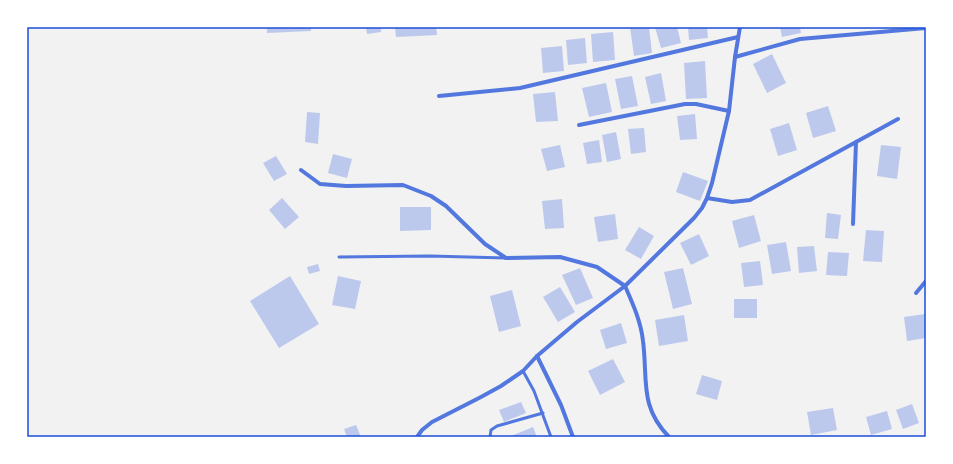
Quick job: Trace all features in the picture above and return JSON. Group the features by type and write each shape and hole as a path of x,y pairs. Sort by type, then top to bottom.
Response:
{"street":[{"path":"417,437 422,430 432,422 501,386 523,371 537,356 577,322 625,286 694,218 702,208 712,183 729,111 740,27"},
{"path":"735,57 800,39 926,28"},
{"path":"439,96 520,88 738,37"},
{"path":"579,125 685,104 696,104 729,111"},
{"path":"707,198 732,202 750,200 898,119"},
{"path":"853,224 856,142"},
{"path":"301,170 320,184 346,186 403,186 432,196 446,206 485,244 506,258 560,258 597,267 625,286 636,313 644,341 646,395 656,422 669,437"},
{"path":"916,293 926,280"},
{"path":"537,356 562,405 573,437"}],"lane":[{"path":"339,257 430,256 506,258"},
{"path":"523,371 534,391 551,437"},
{"path":"490,437 491,430 497,426 543,413"}],"building":[{"path":"267,27 311,27 311,31 267,33"},
{"path":"366,27 381,27 381,32 367,34"},
{"path":"395,27 436,27 437,35 396,37"},
{"path":"630,27 649,27 652,53 634,56"},
{"path":"655,27 677,27 681,43 661,48"},
{"path":"688,27 707,27 708,38 689,40"},
{"path":"780,27 800,27 801,33 782,37"},
{"path":"613,32 615,60 593,62 591,34"},
{"path":"585,38 587,63 568,65 566,40"},
{"path":"562,46 564,71 543,73 541,48"},
{"path":"772,54 786,83 767,93 753,64"},
{"path":"705,61 707,98 686,99 684,63"},
{"path":"661,73 666,101 651,104 645,77"},
{"path":"632,76 638,106 621,109 615,79"},
{"path":"606,83 612,112 589,117 582,88"},
{"path":"555,92 558,121 536,122 533,94"},
{"path":"828,106 836,131 813,138 806,113"},
{"path":"307,112 320,113 318,144 305,142"},
{"path":"695,114 697,139 680,140 677,116"},
{"path":"789,123 797,150 778,156 770,129"},
{"path":"644,128 646,152 631,154 628,129"},
{"path":"616,132 621,159 607,162 602,135"},
{"path":"599,140 602,162 587,164 583,143"},
{"path":"560,145 565,167 547,171 541,149"},
{"path":"881,145 901,147 897,179 877,176"},
{"path":"333,154 352,159 347,178 328,173"},
{"path":"276,156 287,174 274,181 263,163"},
{"path":"683,172 708,181 700,201 676,192"},
{"path":"282,198 299,217 285,229 269,210"},
{"path":"562,199 564,228 545,229 542,201"},
{"path":"400,207 431,207 431,230 400,231"},
{"path":"827,213 841,215 838,239 825,238"},
{"path":"615,214 618,239 598,242 594,217"},
{"path":"754,215 761,241 739,248 732,221"},
{"path":"639,227 654,236 641,259 625,250"},
{"path":"866,230 884,231 882,262 863,261"},
{"path":"699,234 709,256 691,265 680,243"},
{"path":"786,242 791,271 772,274 767,245"},
{"path":"814,246 817,271 799,273 797,247"},
{"path":"828,252 849,253 847,276 826,275"},
{"path":"760,261 763,285 744,287 741,263"},
{"path":"318,264 320,271 309,274 307,267"},
{"path":"580,268 593,298 576,305 562,275"},
{"path":"683,268 692,304 673,309 664,272"},
{"path":"290,276 319,324 279,348 250,301"},
{"path":"338,276 361,281 355,309 332,305"},
{"path":"560,287 575,312 558,322 543,297"},
{"path":"512,290 521,326 499,332 490,296"},
{"path":"734,299 757,299 757,318 734,318"},
{"path":"925,314 926,338 907,341 904,317"},
{"path":"684,315 688,341 659,346 655,320"},
{"path":"621,323 627,343 606,349 600,330"},
{"path":"613,359 625,382 600,395 588,371"},
{"path":"702,375 722,381 717,400 696,394"},
{"path":"521,402 526,413 504,422 499,410"},
{"path":"912,404 919,423 903,429 896,410"},
{"path":"833,408 837,430 811,435 807,412"},
{"path":"887,411 892,429 871,435 866,417"},
{"path":"356,425 361,437 347,437 344,429"},
{"path":"533,427 537,437 511,437 511,436"}]}
